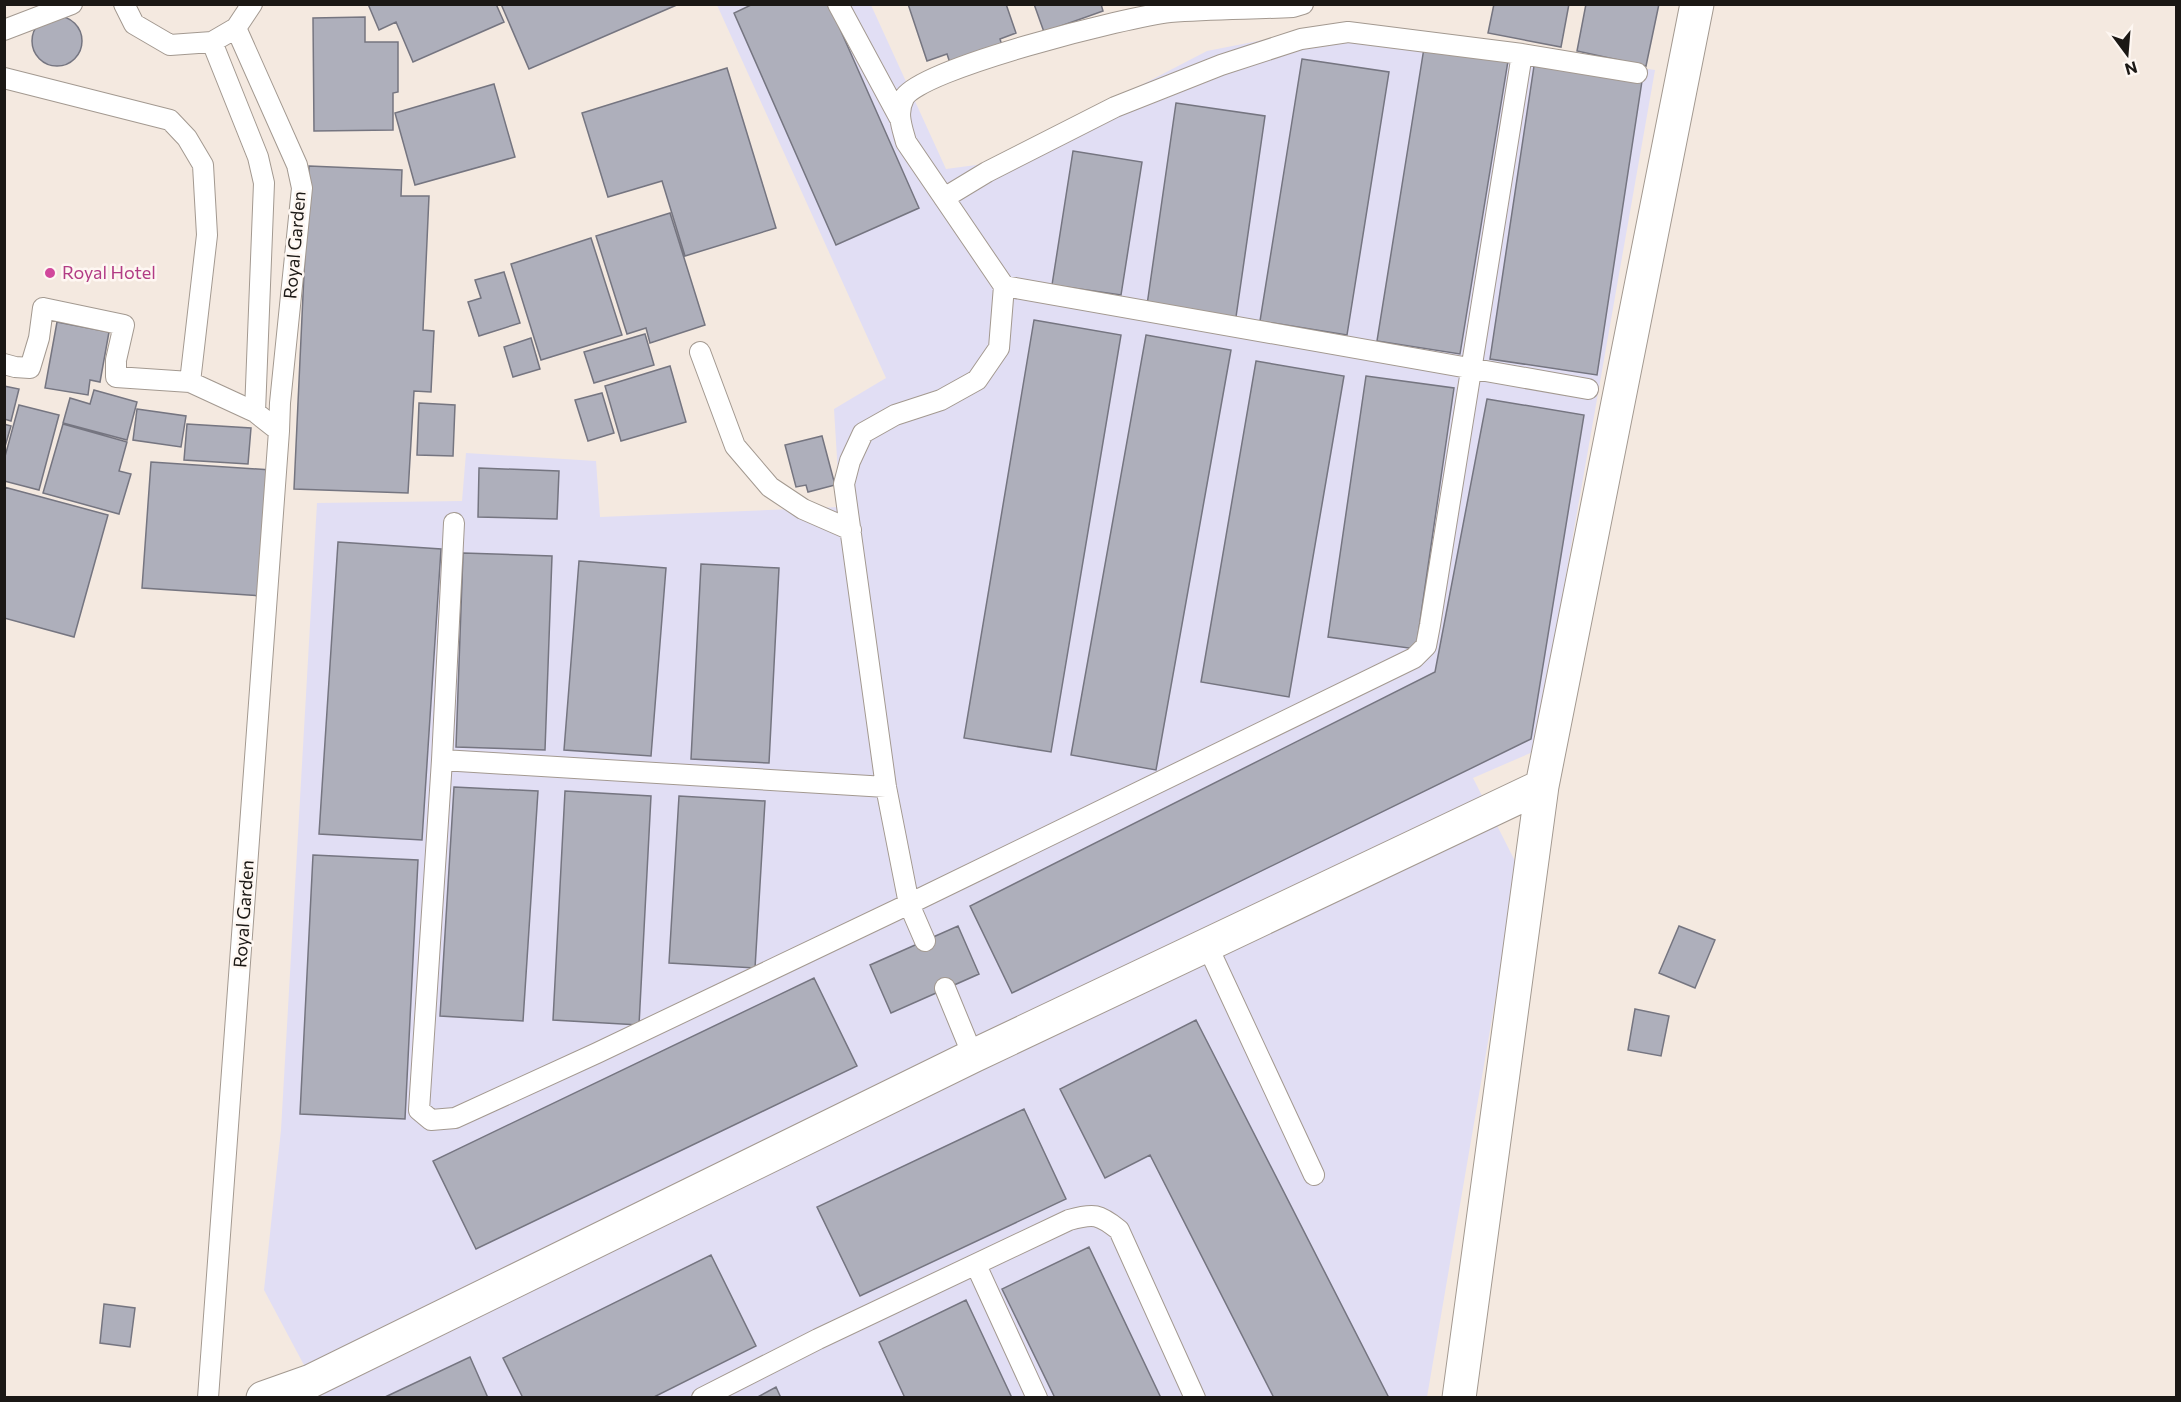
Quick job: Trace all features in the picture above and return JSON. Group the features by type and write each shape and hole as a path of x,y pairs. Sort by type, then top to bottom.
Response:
{"street":[{"path":"1459,1398 1542,786 1697,4"},
{"path":"263,1398 311,1382 973,1056 1542,786"}],"lane":[{"path":"4,30 72,4"},
{"path":"124,4 134,24 170,45 212,42 236,28 252,4"},
{"path":"838,4 899,117 906,142 1004,286 999,348 977,380 941,400 896,415 863,433 850,461 844,484 886,787 909,904 925,941"},
{"path":"899,117 903,99 909,91 935,77 1028,45 1115,22 1168,12 1293,7 1303,4"},
{"name":"Royal Garden","path":"208,1398 280,404 302,188 297,165 236,28"},
{"path":"944,198 987,172 1115,107 1221,65 1301,39 1348,32 1522,54 1637,73"},
{"path":"212,42 258,157 264,183 255,412"},
{"path":"454,523 442,760 419,1110 431,1120 455,1118 597,1053 1414,658 1426,646 1522,54"},
{"path":"4,78 170,120 187,138 203,165 207,235 190,382"},
{"path":"1004,286 1588,388"},
{"path":"4,364 30,368 39,338 43,308 124,325 116,360 116,377 190,382 255,412 279,431"},
{"path":"700,351 735,446 770,487 803,509 851,530"},
{"path":"442,760 886,787"},
{"path":"1207,945 1314,1175"},
{"path":"945,988 973,1056"},
{"path":"702,1398 818,1339 976,1264 1069,1220 1088,1215 1105,1219 1119,1230 1195,1398"},
{"path":"976,1264 1037,1398"}],"shaded area":[{"path":"717,5 871,5 946,169 991,163 1207,51 1349,23 1655,70 1535,751 1473,778 1518,867 1427,1397 321,1397 264,1290 281,1130 317,503 462,501 466,453 596,461 600,517 840,507 834,409 886,378"}],"building":[{"path":"368,4 496,4 504,22 413,62 396,22 379,30"},
{"path":"501,4 679,4 529,69"},
{"path":"753,4 829,4 919,208 836,245 734,13"},
{"path":"908,4 1006,4 1016,33 1000,39 1003,49 951,66 947,54 927,61"},
{"path":"1034,4 1101,4 1103,11 1044,32"},
{"path":"1494,4 1569,4 1561,47 1488,33"},
{"path":"1586,4 1659,4 1646,66 1577,51"},
{"path":"57,16 75,23 82,41 75,59 57,66 39,59 32,41 39,23"},
{"path":"365,17 365,42 398,42 398,92 393,93 393,130 314,131 313,18"},
{"path":"1424,48 1508,61 1460,354 1377,341"},
{"path":"1302,59 1389,72 1347,335 1260,321"},
{"path":"1534,66 1642,81 1597,375 1490,359"},
{"path":"727,68 776,228 685,256 662,181 608,197 582,113"},
{"path":"494,84 515,157 415,185 395,113"},
{"path":"1176,103 1265,116 1236,317 1147,305"},
{"path":"1073,151 1142,162 1121,295 1052,285"},
{"path":"309,166 402,170 401,196 429,196 423,330 434,331 431,392 414,391 408,493 294,489"},
{"path":"670,213 705,325 650,343 646,328 627,334 596,236"},
{"path":"591,238 622,335 541,360 511,264"},
{"path":"504,272 520,323 479,336 468,302 481,298 475,280"},
{"path":"1034,320 1121,335 1051,752 964,738"},
{"path":"57,322 109,332 100,382 90,380 88,395 45,388"},
{"path":"645,334 654,365 594,383 584,352"},
{"path":"1146,335 1231,350 1156,770 1071,755"},
{"path":"531,338 540,369 513,377 504,347"},
{"path":"1256,361 1344,376 1289,697 1201,682"},
{"path":"670,366 686,422 621,441 605,386"},
{"path":"1366,376 1454,388 1416,649 1328,637"},
{"path":"4,386 19,389 11,421 4,419"},
{"path":"94,390 137,402 127,440 63,423 70,398 90,404"},
{"path":"602,393 614,433 588,441 575,400"},
{"path":"1487,399 1584,415 1531,739 1012,993 970,906 1435,672"},
{"path":"419,403 455,405 453,456 417,455"},
{"path":"19,405 59,415 39,490 4,481 4,460"},
{"path":"137,409 186,416 181,447 133,440"},
{"path":"4,424 11,426 4,450"},
{"path":"63,424 127,442 119,471 131,474 119,514 43,493"},
{"path":"187,424 251,428 248,464 184,460"},
{"path":"822,436 835,485 808,492 806,485 796,487 785,445"},
{"path":"151,462 271,470 262,596 142,588"},
{"path":"479,468 559,471 557,519 478,517"},
{"path":"4,487 108,515 74,637 4,618"},
{"path":"338,542 441,549 422,840 319,834"},
{"path":"463,553 552,556 545,750 456,747"},
{"path":"579,561 666,568 651,756 564,750"},
{"path":"701,564 779,568 769,763 691,759"},
{"path":"454,787 538,791 523,1021 440,1016"},
{"path":"565,791 651,796 639,1025 553,1020"},
{"path":"679,796 765,801 755,968 669,963"},
{"path":"313,855 418,860 405,1119 300,1114"},
{"path":"958,926 979,974 891,1013 870,965"},
{"path":"1679,926 1715,940 1695,988 1659,973"},
{"path":"814,978 857,1066 476,1249 433,1161"},
{"path":"1635,1009 1669,1016 1661,1056 1628,1050"},
{"path":"1196,1020 1389,1398 1274,1398 1150,1155 1105,1178 1060,1089"},
{"path":"1024,1109 1066,1199 860,1296 817,1207"},
{"path":"1089,1247 1161,1398 1055,1398 1002,1289"},
{"path":"711,1255 756,1346 652,1398 523,1398 503,1358"},
{"path":"966,1300 1012,1398 905,1398 879,1342"},
{"path":"104,1304 135,1308 130,1347 100,1343"},
{"path":"470,1357 488,1398 383,1398"},
{"path":"776,1387 781,1398 756,1398"}],"place":[{"name":"Royal Hotel","path":"50,273"}]}
